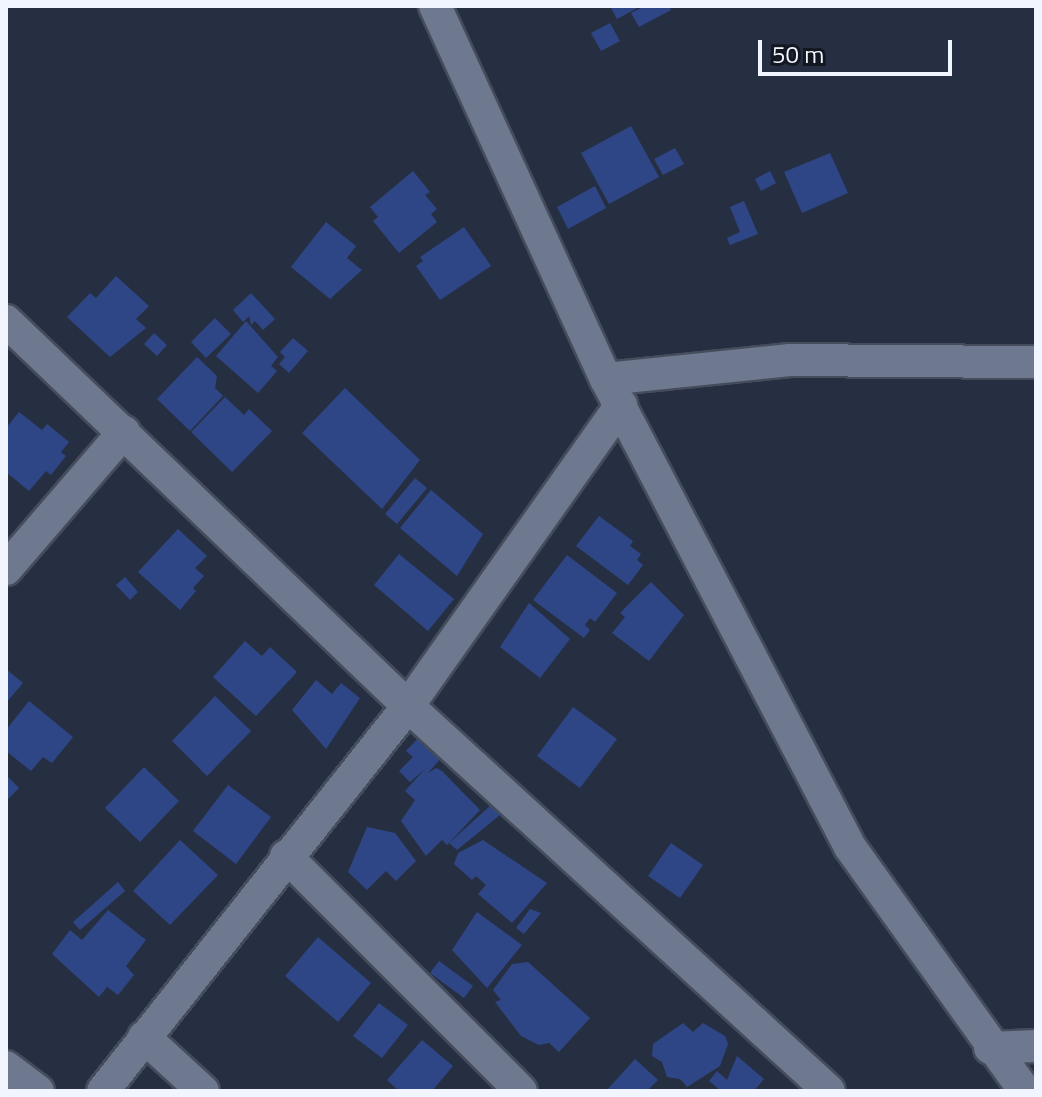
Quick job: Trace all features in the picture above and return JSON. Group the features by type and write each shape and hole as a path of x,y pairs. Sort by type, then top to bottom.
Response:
{"street":[{"path":"435,6 614,392 850,847 990,1048 1025,1091"},
{"path":"6,321 408,706 829,1091"},
{"path":"103,1091 286,856 408,706 614,392 790,360 1036,362"},
{"path":"6,569 124,432"},
{"path":"286,856 521,1091"},
{"path":"144,1037 203,1091"},
{"path":"990,1048 1036,1046"},
{"path":"6,1067 38,1091"}],"building":[{"path":"610,6 641,6 617,19"},
{"path":"645,6 669,6 671,10 639,27 631,13"},
{"path":"610,23 620,41 601,51 591,33"},
{"path":"631,126 659,177 609,204 581,153"},
{"path":"675,148 684,164 663,175 654,159"},
{"path":"830,153 848,193 802,213 784,172"},
{"path":"413,171 430,192 425,195 437,209 431,214 437,222 399,253 373,221 378,217 370,207"},
{"path":"770,171 776,183 761,191 755,179"},
{"path":"595,186 606,208 568,229 557,207"},
{"path":"744,201 758,234 730,245 727,238 740,232 730,207"},
{"path":"326,222 356,246 347,258 362,270 330,299 291,267"},
{"path":"464,227 491,266 440,300 416,266 423,261 420,257"},
{"path":"116,276 149,306 136,319 146,328 110,357 67,317 90,293 96,298"},
{"path":"251,293 275,319 263,330 255,321 251,325 249,316 243,322 233,310"},
{"path":"215,318 231,334 206,358 191,342"},
{"path":"246,321 278,357 271,366 277,371 258,393 216,356"},
{"path":"154,333 167,345 157,356 144,344"},
{"path":"293,338 308,351 289,373 279,364 285,357 280,352"},
{"path":"197,357 217,376 215,388 223,396 190,431 157,399"},
{"path":"345,388 420,460 382,509 302,433"},
{"path":"225,397 244,415 249,409 272,431 232,472 191,432"},
{"path":"19,412 42,430 47,424 69,442 61,452 66,456 51,475 46,471 29,491 6,472 6,428"},
{"path":"415,478 427,488 397,524 385,514"},
{"path":"431,490 483,534 457,576 400,528"},
{"path":"599,516 633,541 630,546 641,554 637,560 643,565 628,585 576,546"},
{"path":"178,529 207,556 195,568 204,576 180,610 138,572"},
{"path":"399,554 454,599 428,631 374,585"},
{"path":"567,555 617,593 595,622 590,618 585,625 590,630 584,638 533,600"},
{"path":"125,577 138,592 130,600 116,585"},
{"path":"651,582 684,615 649,661 612,633 625,617 620,613"},
{"path":"529,603 570,639 540,678 500,647"},
{"path":"245,641 262,656 270,647 297,672 256,716 213,677"},
{"path":"6,669 23,683 6,703"},
{"path":"316,680 332,694 341,683 360,698 326,749 292,710"},
{"path":"215,696 251,731 207,776 172,741"},
{"path":"29,701 73,737 52,763 43,757 31,771 6,751 6,730"},
{"path":"573,707 617,739 580,788 537,756"},
{"path":"419,737 441,758 428,773 436,768 442,771 480,810 447,845 442,840 426,856 401,821 415,800 405,791 425,769 410,782 399,771 413,757 406,751"},
{"path":"144,767 179,801 140,842 105,808"},
{"path":"6,775 19,788 6,801"},
{"path":"228,785 271,817 236,864 193,831"},
{"path":"491,805 500,815 457,850 449,843"},
{"path":"367,827 395,833 416,861 396,881 386,871 367,890 348,872"},
{"path":"180,840 218,875 170,925 133,891"},
{"path":"483,840 547,883 512,923 478,894 486,885 476,876 472,880 454,864 458,853"},
{"path":"671,843 703,865 680,898 648,876"},
{"path":"118,882 125,891 80,930 73,922"},
{"path":"530,909 541,913 524,934 516,928"},
{"path":"108,910 146,940 126,966 134,975 118,995 107,987 99,997 52,954 70,930 82,940"},
{"path":"477,912 522,945 487,988 452,950"},
{"path":"318,937 371,983 338,1022 285,976"},
{"path":"439,961 473,986 464,998 430,973"},
{"path":"528,962 590,1018 559,1052 549,1043 539,1045 521,1036 495,1002 501,1000 493,990 512,964"},
{"path":"379,1003 408,1025 382,1058 353,1036"},
{"path":"683,1023 693,1032 703,1023 725,1036 728,1044 720,1066 687,1087 680,1079 667,1077 662,1062 652,1056 653,1044"},
{"path":"422,1040 453,1066 432,1091 399,1091 387,1080"},
{"path":"737,1056 764,1079 754,1091 721,1091 709,1081 717,1071 727,1080"},
{"path":"635,1059 658,1080 647,1091 606,1091"}]}
